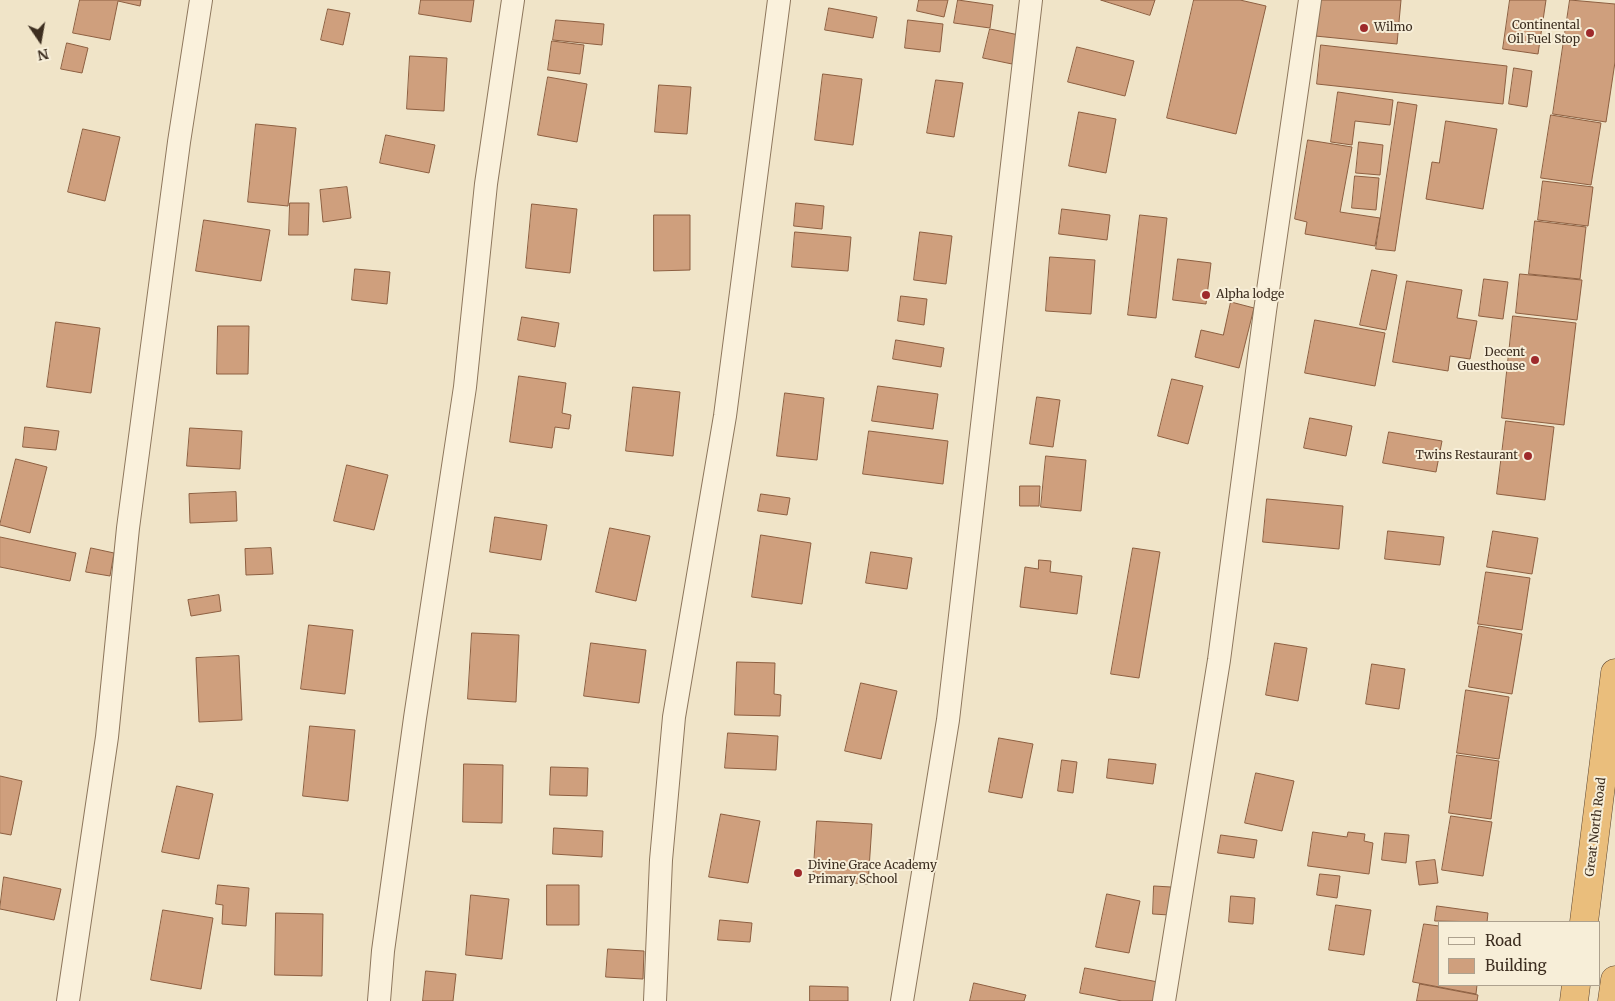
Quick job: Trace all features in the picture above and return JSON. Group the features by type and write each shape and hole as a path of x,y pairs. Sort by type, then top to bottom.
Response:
{"highway":[{"name":"Great North Road","path":"1584,921 1615,673"},
{"path":"1612,1001 1615,980"},
{"path":"1574,1001 1576,986"}],"street":[{"path":"68,1001 107,737 128,528 179,142 201,0"},
{"path":"379,1001 383,951 415,718 465,388 486,184 512,0"},
{"path":"655,1001 661,860 674,717 725,416 778,0"},
{"path":"902,1001 948,720 1031,0"},
{"path":"1164,1001 1219,660 1265,311 1310,0"}],"building":[{"path":"80,0 141,0 140,6 118,1 110,40 73,33"},
{"path":"421,0 474,0 471,22 419,14"},
{"path":"919,0 948,0 944,17 917,11"},
{"path":"958,0 993,5 990,28 954,23"},
{"path":"1101,0 1155,0 1150,15"},
{"path":"1194,0 1240,0 1266,6 1236,134 1167,118"},
{"path":"1319,0 1401,0 1397,44 1315,36"},
{"path":"1510,0 1546,0 1538,54 1503,49"},
{"name":"Continental Oil Fuel Stop","path":"1570,0 1615,4 1615,62 1606,122 1553,114"},
{"path":"829,8 877,17 873,38 825,30"},
{"path":"328,9 350,13 343,45 321,40"},
{"path":"556,20 604,24 602,45 553,40"},
{"path":"908,20 943,24 940,52 905,48"},
{"path":"990,29 1019,35 1012,64 983,58"},
{"path":"552,41 584,45 580,74 548,70"},
{"path":"67,43 88,48 82,73 61,69"},
{"path":"1321,45 1507,66 1503,104 1317,84"},
{"path":"1077,47 1134,61 1125,96 1068,82"},
{"path":"410,56 447,58 444,111 407,109"},
{"path":"1514,68 1532,71 1527,107 1509,104"},
{"path":"823,74 862,79 853,145 815,140"},
{"path":"548,77 587,84 577,142 538,135"},
{"path":"936,80 963,83 954,137 927,133"},
{"path":"659,85 691,87 687,134 655,132"},
{"path":"1338,92 1393,100 1390,125 1355,121 1352,145 1331,142"},
{"path":"1398,102 1417,105 1395,251 1376,249"},
{"path":"1079,112 1116,119 1106,173 1069,166"},
{"path":"1551,115 1601,123 1591,185 1541,178"},
{"path":"1446,121 1497,129 1483,209 1426,199 1432,162 1439,163"},
{"path":"256,124 296,128 288,206 248,202"},
{"path":"83,129 120,137 105,201 68,192"},
{"path":"386,135 435,145 429,173 380,163"},
{"path":"1308,140 1352,147 1340,212 1380,218 1375,246 1305,234 1307,222 1295,219"},
{"path":"1359,142 1383,145 1380,175 1356,173"},
{"path":"1355,176 1379,178 1376,210 1352,208"},
{"path":"1543,181 1593,187 1588,226 1538,220"},
{"path":"347,187 351,218 323,222 320,190"},
{"path":"290,203 309,203 308,235 289,235"},
{"path":"796,203 824,206 822,229 794,226"},
{"path":"532,204 577,209 570,273 526,268"},
{"path":"1062,209 1110,215 1107,240 1059,234"},
{"path":"654,215 690,215 690,270 654,271"},
{"path":"1140,215 1167,218 1156,318 1128,315"},
{"path":"204,220 270,230 261,281 196,271"},
{"path":"1535,221 1586,227 1580,279 1529,274"},
{"path":"795,232 851,237 848,271 792,267"},
{"path":"920,232 952,236 946,284 914,280"},
{"path":"1050,257 1095,260 1091,314 1046,311"},
{"path":"1178,259 1211,263 1206,304 1173,300"},
{"path":"355,269 390,272 387,304 352,300"},
{"path":"1372,270 1397,275 1386,330 1360,325"},
{"path":"1520,274 1582,280 1577,320 1516,313"},
{"path":"1484,279 1508,282 1503,319 1479,316"},
{"path":"1407,281 1462,290 1457,318 1477,321 1470,359 1450,356 1448,371 1393,362"},
{"path":"901,296 927,299 924,325 898,321"},
{"path":"1231,302 1254,308 1239,368 1195,357 1201,330 1223,335"},
{"path":"1513,316 1576,323 1564,425 1502,418"},
{"path":"522,317 559,323 555,347 518,340"},
{"path":"1315,320 1385,333 1375,386 1305,373"},
{"path":"56,322 100,328 91,393 47,387"},
{"path":"218,326 249,326 248,374 217,374"},
{"path":"896,340 944,348 941,367 893,359"},
{"path":"519,376 566,383 562,413 571,415 569,429 555,427 552,448 510,442"},
{"path":"1172,379 1203,386 1188,444 1158,436"},
{"path":"878,386 938,394 933,429 872,421"},
{"path":"633,387 680,392 673,456 626,451"},
{"path":"785,393 824,398 817,460 777,456"},
{"path":"1037,397 1060,400 1053,447 1030,444"},
{"path":"1310,418 1352,426 1346,456 1304,448"},
{"path":"1506,421 1554,427 1545,500 1497,494"},
{"path":"25,427 59,431 56,450 23,447"},
{"path":"190,428 242,431 240,469 187,466"},
{"path":"869,431 948,441 943,484 863,474"},
{"path":"1389,432 1442,441 1436,472 1383,463"},
{"path":"1046,456 1086,460 1081,511 1041,507"},
{"path":"16,459 47,467 30,533 0,525"},
{"path":"347,465 388,475 374,530 334,521"},
{"path":"1020,486 1040,486 1039,506 1020,506"},
{"path":"236,492 237,521 190,523 189,494"},
{"path":"761,494 790,498 787,515 758,511"},
{"path":"1267,499 1343,506 1339,549 1263,542"},
{"path":"495,517 547,525 541,560 490,552"},
{"path":"610,528 650,536 636,601 596,592"},
{"path":"1388,531 1444,537 1440,565 1385,559"},
{"path":"1493,531 1538,538 1532,574 1487,567"},
{"path":"761,535 811,543 802,604 752,597"},
{"path":"0,537 76,553 70,581 0,567"},
{"path":"91,548 114,553 110,576 86,572"},
{"path":"271,548 273,574 246,575 245,549"},
{"path":"1133,548 1160,552 1139,678 1111,674"},
{"path":"871,552 912,558 907,589 866,583"},
{"path":"1039,560 1051,561 1050,572 1082,576 1077,614 1020,607 1025,567 1038,569"},
{"path":"1486,572 1530,578 1522,630 1478,624"},
{"path":"219,595 221,611 191,616 188,600"},
{"path":"309,625 353,630 345,694 301,689"},
{"path":"1479,626 1522,634 1512,694 1469,687"},
{"path":"472,633 519,635 516,702 468,699"},
{"path":"591,643 646,650 639,703 584,696"},
{"path":"1275,643 1307,648 1298,701 1266,695"},
{"path":"239,656 242,720 199,722 196,658"},
{"path":"737,662 775,663 774,694 781,695 780,716 735,715"},
{"path":"1372,664 1405,669 1399,709 1366,704"},
{"path":"861,683 897,691 881,759 845,751"},
{"path":"1466,690 1509,697 1499,759 1457,753"},
{"path":"310,726 355,730 348,801 303,796"},
{"path":"728,733 778,736 776,770 725,768"},
{"path":"999,738 1033,744 1022,798 989,792"},
{"path":"1457,755 1499,761 1491,819 1449,813"},
{"path":"1109,759 1156,764 1153,784 1107,778"},
{"path":"1062,760 1077,762 1073,793 1058,791"},
{"path":"464,764 503,765 502,823 463,822"},
{"path":"551,767 588,768 587,796 550,795"},
{"path":"1256,773 1294,781 1282,831 1245,823"},
{"path":"0,776 22,781 11,835 0,833"},
{"path":"177,786 213,794 199,859 162,852"},
{"path":"721,814 760,821 748,883 709,877"},
{"path":"1451,816 1492,822 1483,876 1442,870"},
{"path":"817,821 872,824 868,884 813,880"},
{"path":"554,828 603,831 602,857 553,854"},
{"path":"1313,832 1347,837 1348,832 1365,834 1364,841 1373,843 1369,874 1308,866"},
{"path":"1385,833 1409,835 1406,863 1382,860"},
{"path":"1221,835 1257,840 1254,858 1218,853"},
{"path":"1435,860 1438,883 1419,885 1416,862"},
{"path":"1320,874 1340,876 1337,898 1317,895"},
{"path":"4,877 61,889 54,920 0,909"},
{"path":"218,885 249,888 246,926 222,924 223,905 216,904"},
{"path":"547,885 579,885 579,925 547,925"},
{"path":"1154,886 1171,887 1169,915 1153,914"},
{"path":"1107,894 1140,901 1129,953 1096,947"},
{"path":"471,895 509,899 502,959 466,955"},
{"path":"1231,896 1255,898 1253,924 1229,922"},
{"path":"1336,905 1371,910 1364,955 1329,950"},
{"path":"1437,906 1488,913 1487,921 1435,921"},
{"path":"163,910 213,918 201,989 151,980"},
{"path":"276,913 323,914 322,976 275,975"},
{"path":"720,920 752,923 750,942 718,940"},
{"path":"1424,924 1438,926 1438,986 1477,986 1476,994 1413,982"},
{"path":"608,949 644,951 643,979 606,977"},
{"path":"1085,968 1158,982 1154,1001 1122,1001 1080,993"},
{"path":"426,971 456,974 453,1001 423,1001"},
{"path":"974,983 1026,995 1024,1001 970,1001"},
{"path":"1420,984 1478,995 1477,1001 1417,1001"},
{"path":"810,986 848,987 848,1001 810,1001"}],"place":[{"name":"Wilmo","path":"1364,28"},
{"name":"Continental Oil Fuel Stop","path":"1590,33"},
{"name":"Alpha lodge","path":"1206,295"},
{"name":"Decent Guesthouse","path":"1535,360"},
{"name":"Twins Restaurant","path":"1528,456"},
{"name":"Divine Grace Academy Primary School","path":"798,873"}]}
